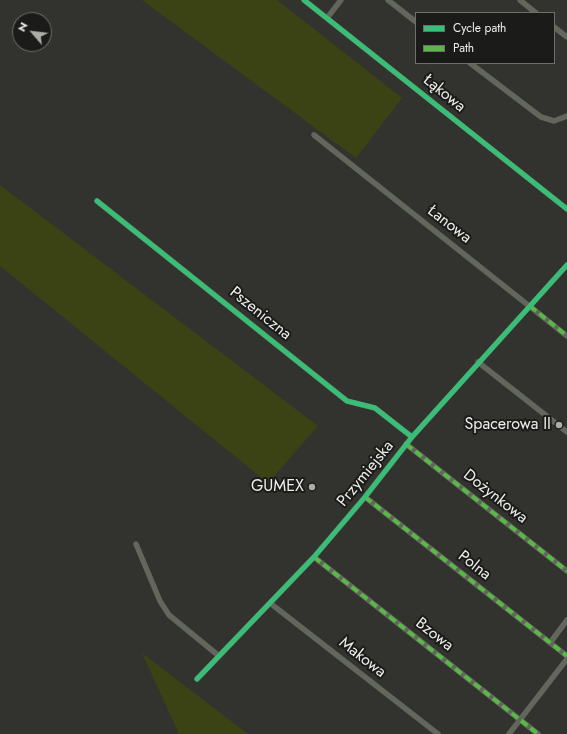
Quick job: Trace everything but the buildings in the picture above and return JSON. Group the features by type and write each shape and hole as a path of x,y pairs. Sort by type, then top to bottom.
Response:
{"street":[{"name":"Łąkowa","path":"304,0 567,209"},
{"path":"327,18 341,0"},
{"path":"388,0 415,21"},
{"path":"520,0 535,12"},
{"path":"555,28 567,37"},
{"path":"471,64 541,117 554,121 567,116"},
{"name":"Łanowa","path":"314,135 567,336"},
{"name":"Pszeniczna","path":"97,201 347,401 375,408 412,437"},
{"name":"Przymiejska","path":"197,679 314,557 365,497 412,437 567,265"},
{"path":"478,362 567,432"},
{"name":"Dożynkowa","path":"406,444 567,571"},
{"name":"Polna","path":"365,497 567,658"},
{"path":"136,544 160,602 169,615 219,656"},
{"name":"Bzowa","path":"314,557 538,734"},
{"name":"Makowa","path":"270,603 438,734"},
{"path":"550,643 567,620"},
{"path":"509,734 567,658"}],"green space":[{"path":"142,0 277,0 402,98 356,158"},
{"path":"0,185 318,426 268,483 0,266"},
{"path":"142,653 248,734 179,734"}],"marked path":[{"path":"530,306 567,336"},
{"path":"406,444 567,571"},
{"path":"365,497 567,656"},
{"path":"314,557 538,734"}],"cycle path":[{"path":"304,0 567,209"},
{"path":"97,201 347,401 375,408 412,437"},
{"path":"197,679 314,557 365,497 412,437 567,265"}],"place":[{"name":"Spacerowa II","path":"559,425"},
{"name":"GUMEX","path":"312,487"}]}
